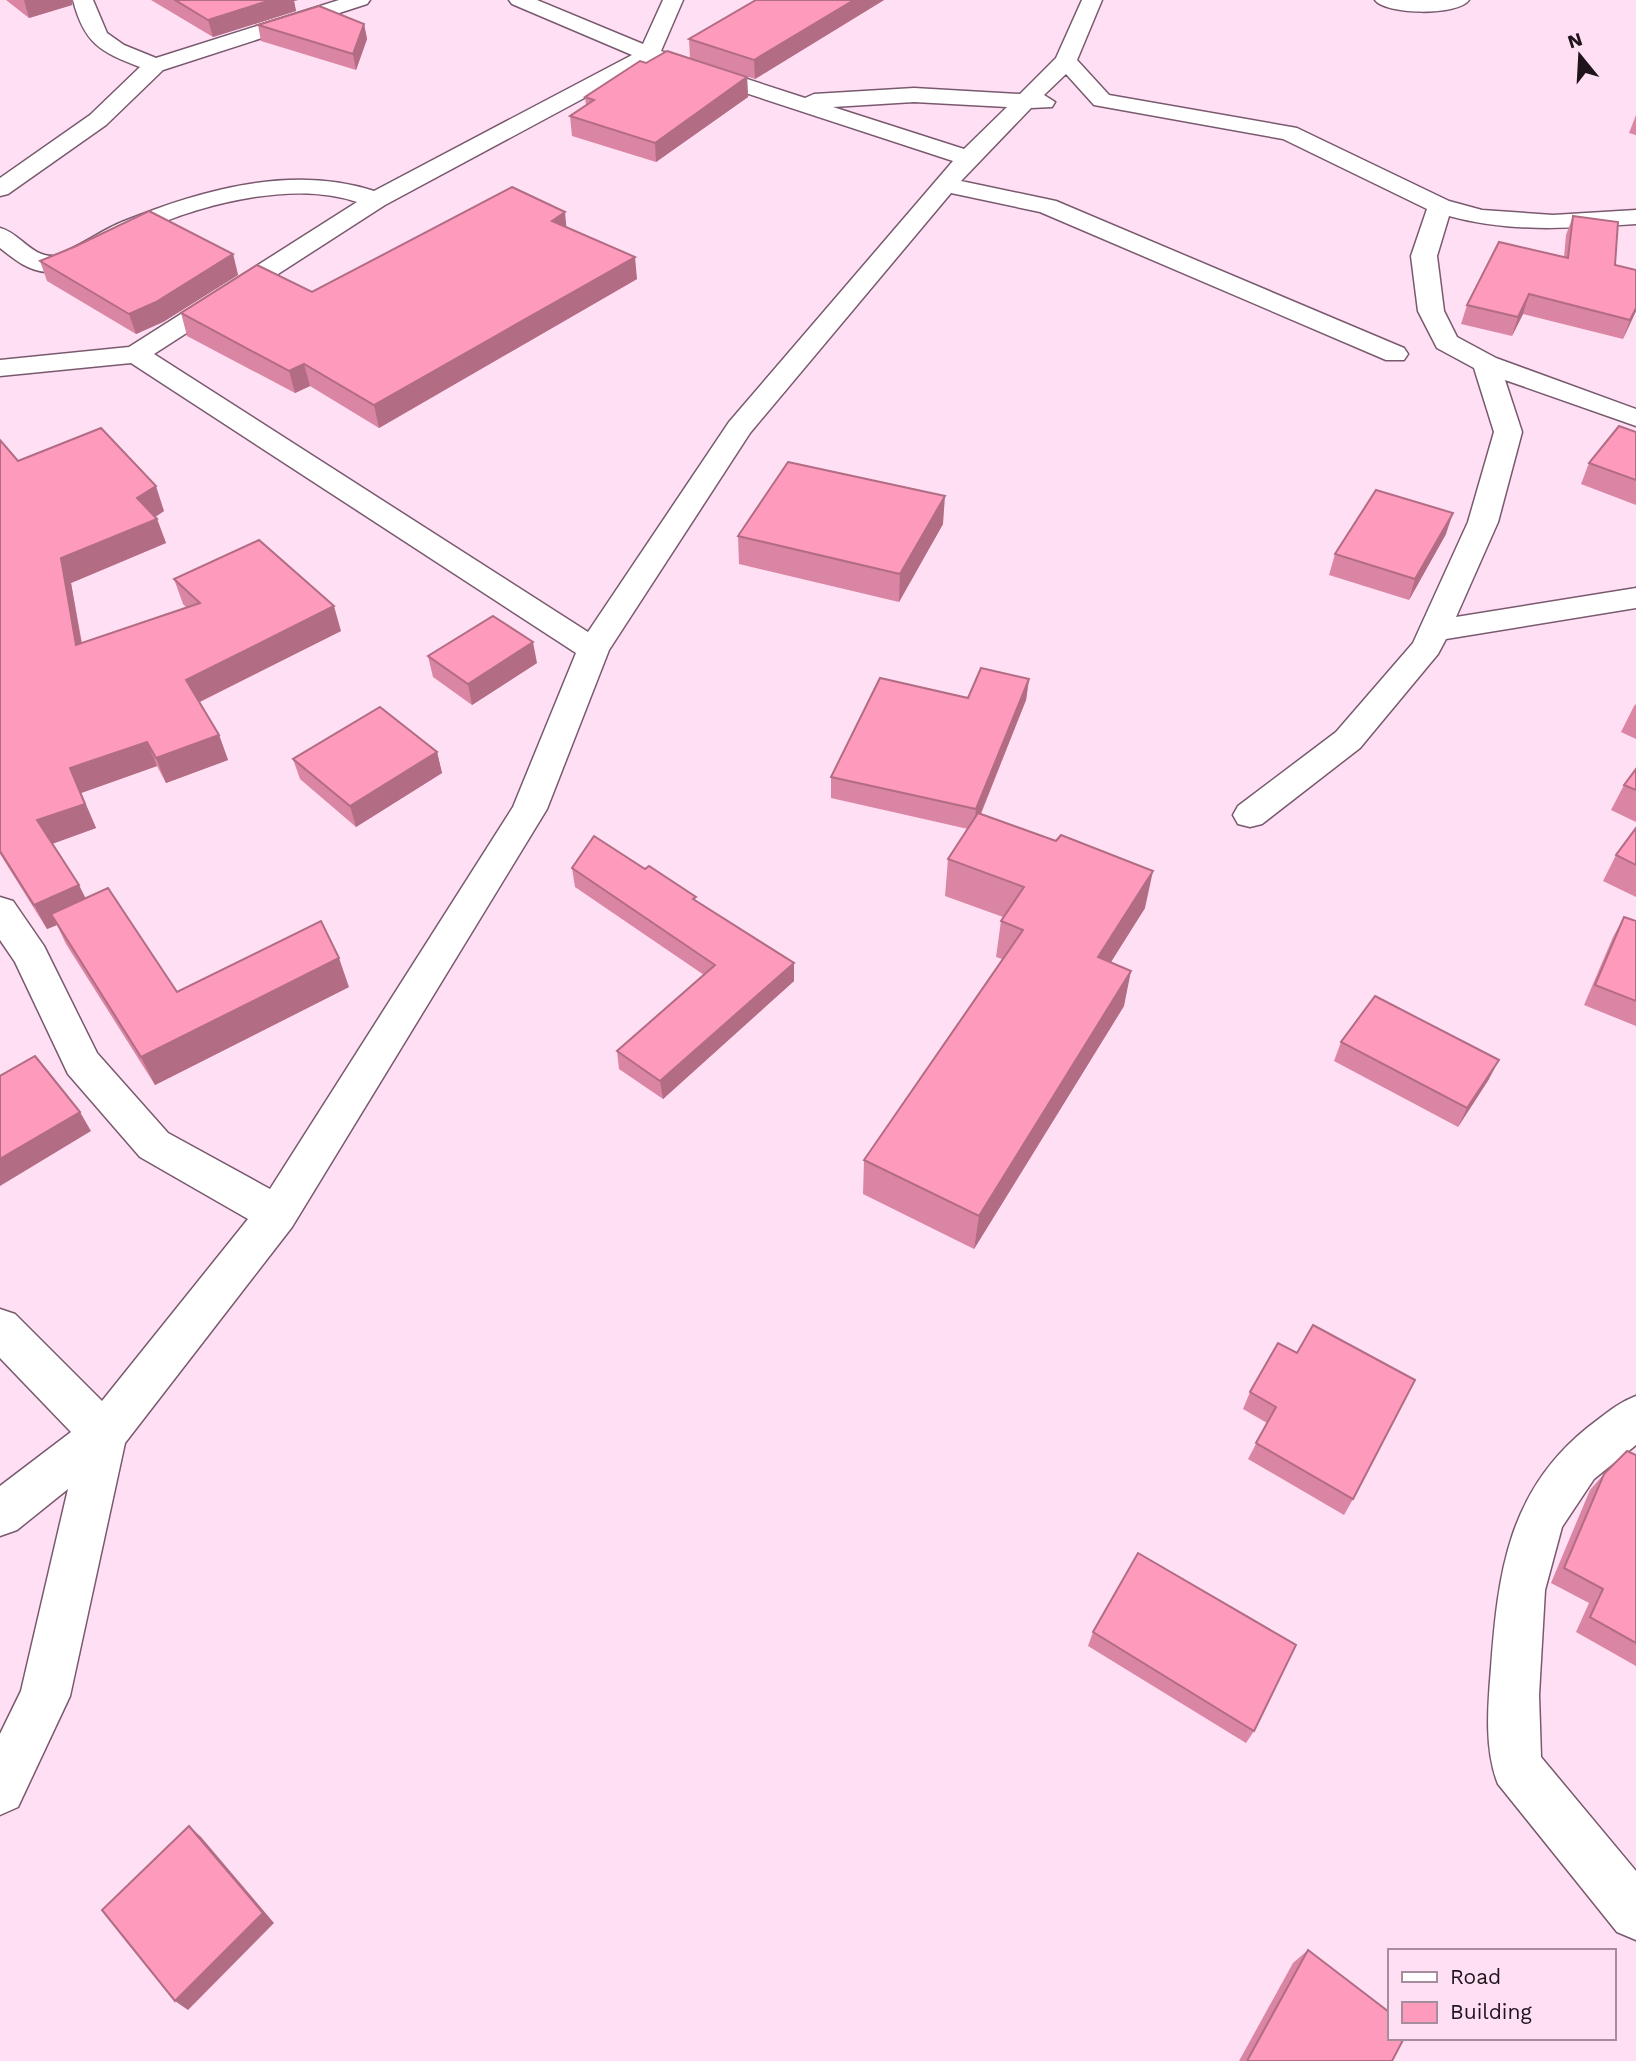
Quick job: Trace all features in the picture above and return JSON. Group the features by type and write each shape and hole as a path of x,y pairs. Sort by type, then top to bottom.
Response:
{"street":[{"path":"83,0 89,23 103,44 155,65"},
{"path":"0,189 98,120 155,65 360,0"},
{"path":"519,0 649,54 968,158"},
{"path":"0,368 136,354 376,200 649,54 673,0"},
{"path":"0,1514 104,1434 277,1214 530,810 593,650 739,428 968,158 1066,61 1092,0"},
{"path":"1385,0 1399,4 1447,4 1460,0"},
{"path":"1066,61 1102,100"},
{"path":"796,102 914,95 1026,102 1102,100 1289,133 1440,206 1481,217 1553,222 1636,217"},
{"path":"0,235 37,263 47,265 65,260 131,227 248,193 312,185 331,187 376,200"},
{"path":"946,185 1047,206 1395,354"},
{"path":"1440,206 1424,256 1431,311 1446,342 1486,364 1636,418"},
{"path":"136,354 593,650"},
{"path":"1250,815 1348,740 1427,647 1483,522 1508,432 1486,364"},
{"path":"1434,631 1636,598"},
{"path":"0,911 31,956 82,1063 154,1145 277,1214"},
{"path":"0,1328 104,1434"},
{"path":"1636,1417 1578,1464 1541,1518 1521,1590 1514,1695 1516,1766 1636,1913"},
{"path":"0,1789 46,1696 104,1434"}],"building":[{"path":"175,0 271,0 208,20"},
{"path":"756,0 854,0 754,60 689,39"},
{"path":"319,6 364,24 353,54 258,25"},
{"path":"667,51 747,77 655,143 570,116 594,100 585,97 640,61 646,63"},
{"path":"512,187 565,212 552,221 635,257 374,405 304,364 289,371 181,313 257,265 312,292"},
{"path":"149,211 233,254 156,302 129,314 40,261 74,247"},
{"path":"1573,216 1618,222 1615,265 1636,270 1636,308 1630,320 1529,294 1518,317 1467,305 1499,242 1568,258"},
{"path":"1619,426 1636,432 1636,480 1589,463"},
{"path":"101,428 156,486 137,498 157,519 61,558 76,645 200,603 174,579 259,540 334,606 186,680 219,735 156,758 147,742 70,768 85,804 37,820 79,885 34,905 0,851 0,440 18,461"},
{"path":"788,462 945,496 900,574 738,536"},
{"path":"1376,490 1453,513 1415,579 1335,554"},
{"path":"493,616 533,642 468,684 428,656"},
{"path":"981,668 1029,679 976,809 831,777 880,678 968,698"},
{"path":"380,707 437,752 350,806 293,759"},
{"path":"1636,769 1636,790 1624,785"},
{"path":"978,813 1056,841 1061,835 1153,871 1098,957 1131,971 979,1216 864,1160 1023,930 1001,921 1024,887 948,859"},
{"path":"1636,828 1636,865 1616,855"},
{"path":"594,836 645,869 649,866 696,897 693,899 794,963 660,1081 617,1051 715,965 572,868"},
{"path":"108,888 177,992 321,921 339,958 141,1057 51,914"},
{"path":"1624,917 1636,921 1636,1001 1595,985"},
{"path":"1375,996 1499,1060 1467,1108 1341,1042"},
{"path":"35,1056 80,1112 0,1159 0,1076"},
{"path":"1313,1325 1415,1380 1353,1499 1256,1443 1276,1407 1250,1392 1278,1343 1297,1353"},
{"path":"1627,1451 1636,1455 1636,1643 1590,1617 1603,1589 1564,1568 1604,1474"},
{"path":"1138,1553 1296,1645 1254,1731 1093,1632"},
{"path":"189,1826 263,1913 175,2001 102,1910"},
{"path":"1308,1950 1388,2011 1388,2040 1403,2040 1392,2061 1247,2061"}]}
